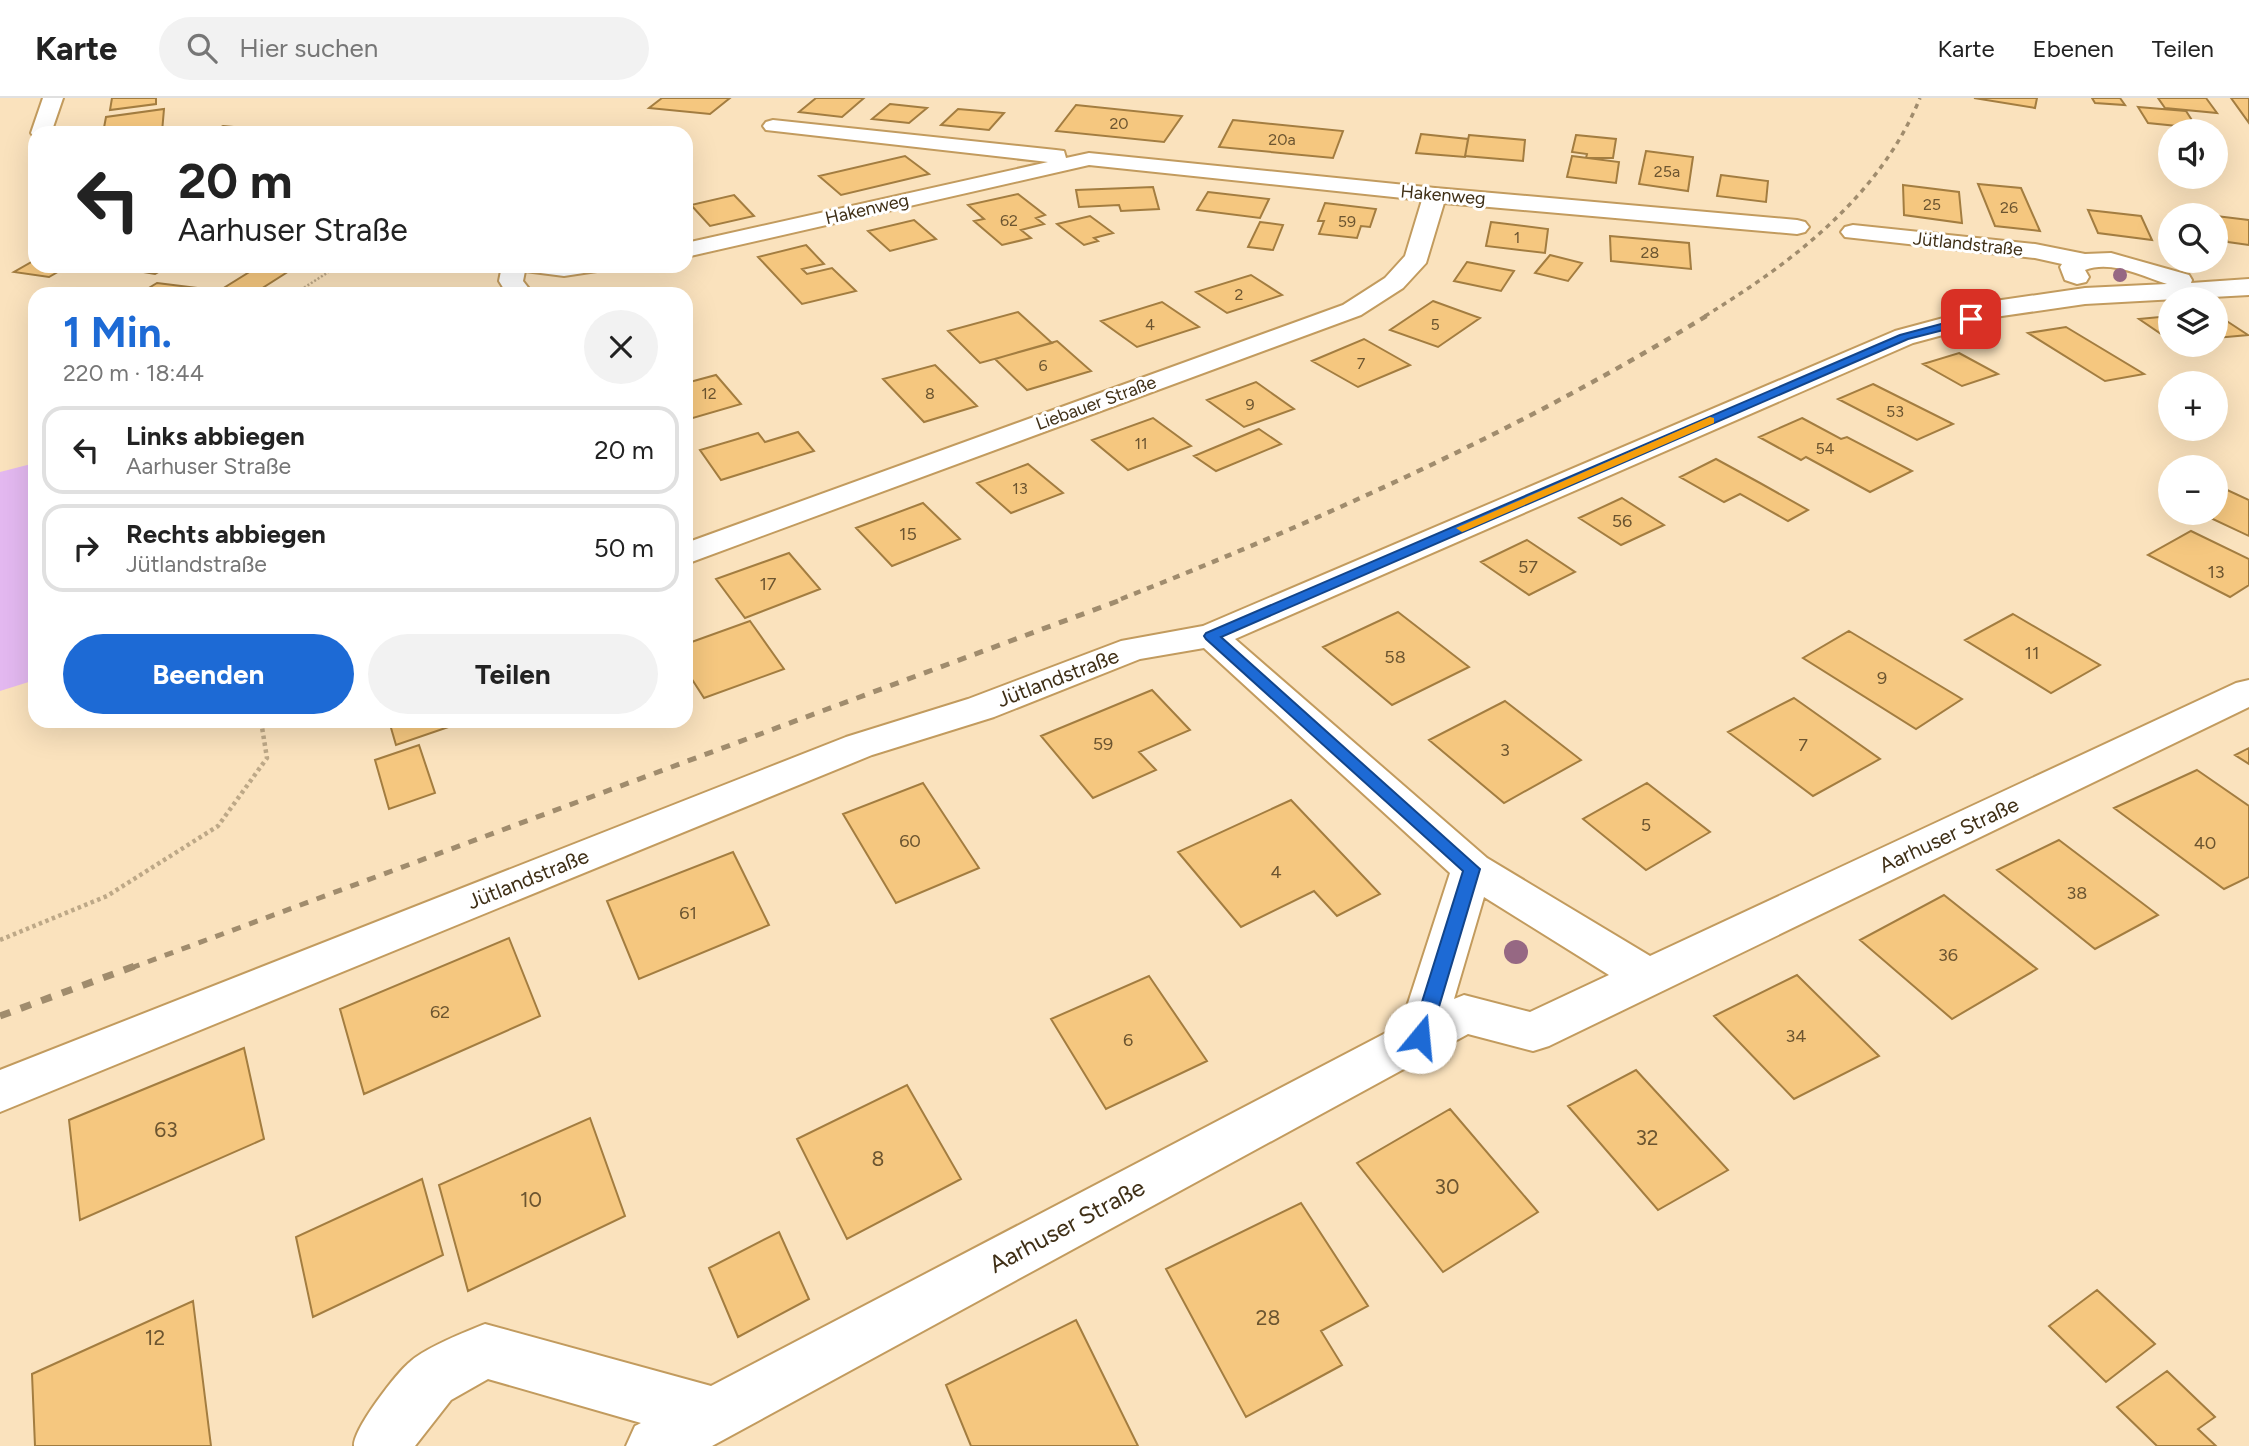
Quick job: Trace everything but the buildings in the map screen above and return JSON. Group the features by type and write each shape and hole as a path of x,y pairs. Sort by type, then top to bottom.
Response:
{"street":[{"path":"43,126 53,98"},
{"name":"Hakenweg","path":"773,127 1435,195 1797,227"},
{"name":"Hakenweg","path":"693,248 1089,159"},
{"name":"Liebauer Straße","path":"693,543 1352,310 1394,283 1417,258 1435,195"},
{"name":"Jütlandstraße","path":"1853,232 2035,251 2082,261 2107,260 2202,287"},
{"name":"Jütlandstraße","path":"2082,261 2072,267 2074,275 2120,294"},
{"name":"Jütlandstraße","path":"2228,287 2249,287"},
{"name":"Jütlandstraße","path":"0,1091 859,746 981,708 1133,649 1211,636 1904,337 1971,319 1988,310 2085,296 2158,291"},
{"path":"1211,636 1472,869 1648,977"},
{"name":"Aarhuser Straße","path":"654,1446 1464,1014 1533,1032 2249,692"},
{"path":"1420,1037 1472,869"},
{"path":"383,1446 383,1442 431,1380 485,1351 713,1415"}],"path":[{"path":"305,287 327,273"},
{"path":"0,940 107,896 218,826 267,758 262,728"}],"shaded area":[{"path":"28,465 28,682 0,691 0,472"}],"railway":[{"path":"1705,316 1801,249 1858,196 1903,133 1920,98"},
{"path":"1121,599 1272,537 1421,470 1566,396 1708,315"},
{"path":"131,968 1126,598"},
{"path":"0,1016 135,966"}],"slow traffic":[{"path":"1462,528 1710,421"}],"route":[{"path":"1420,1037 1472,869 1211,636 1904,337 1971,319"}]}
